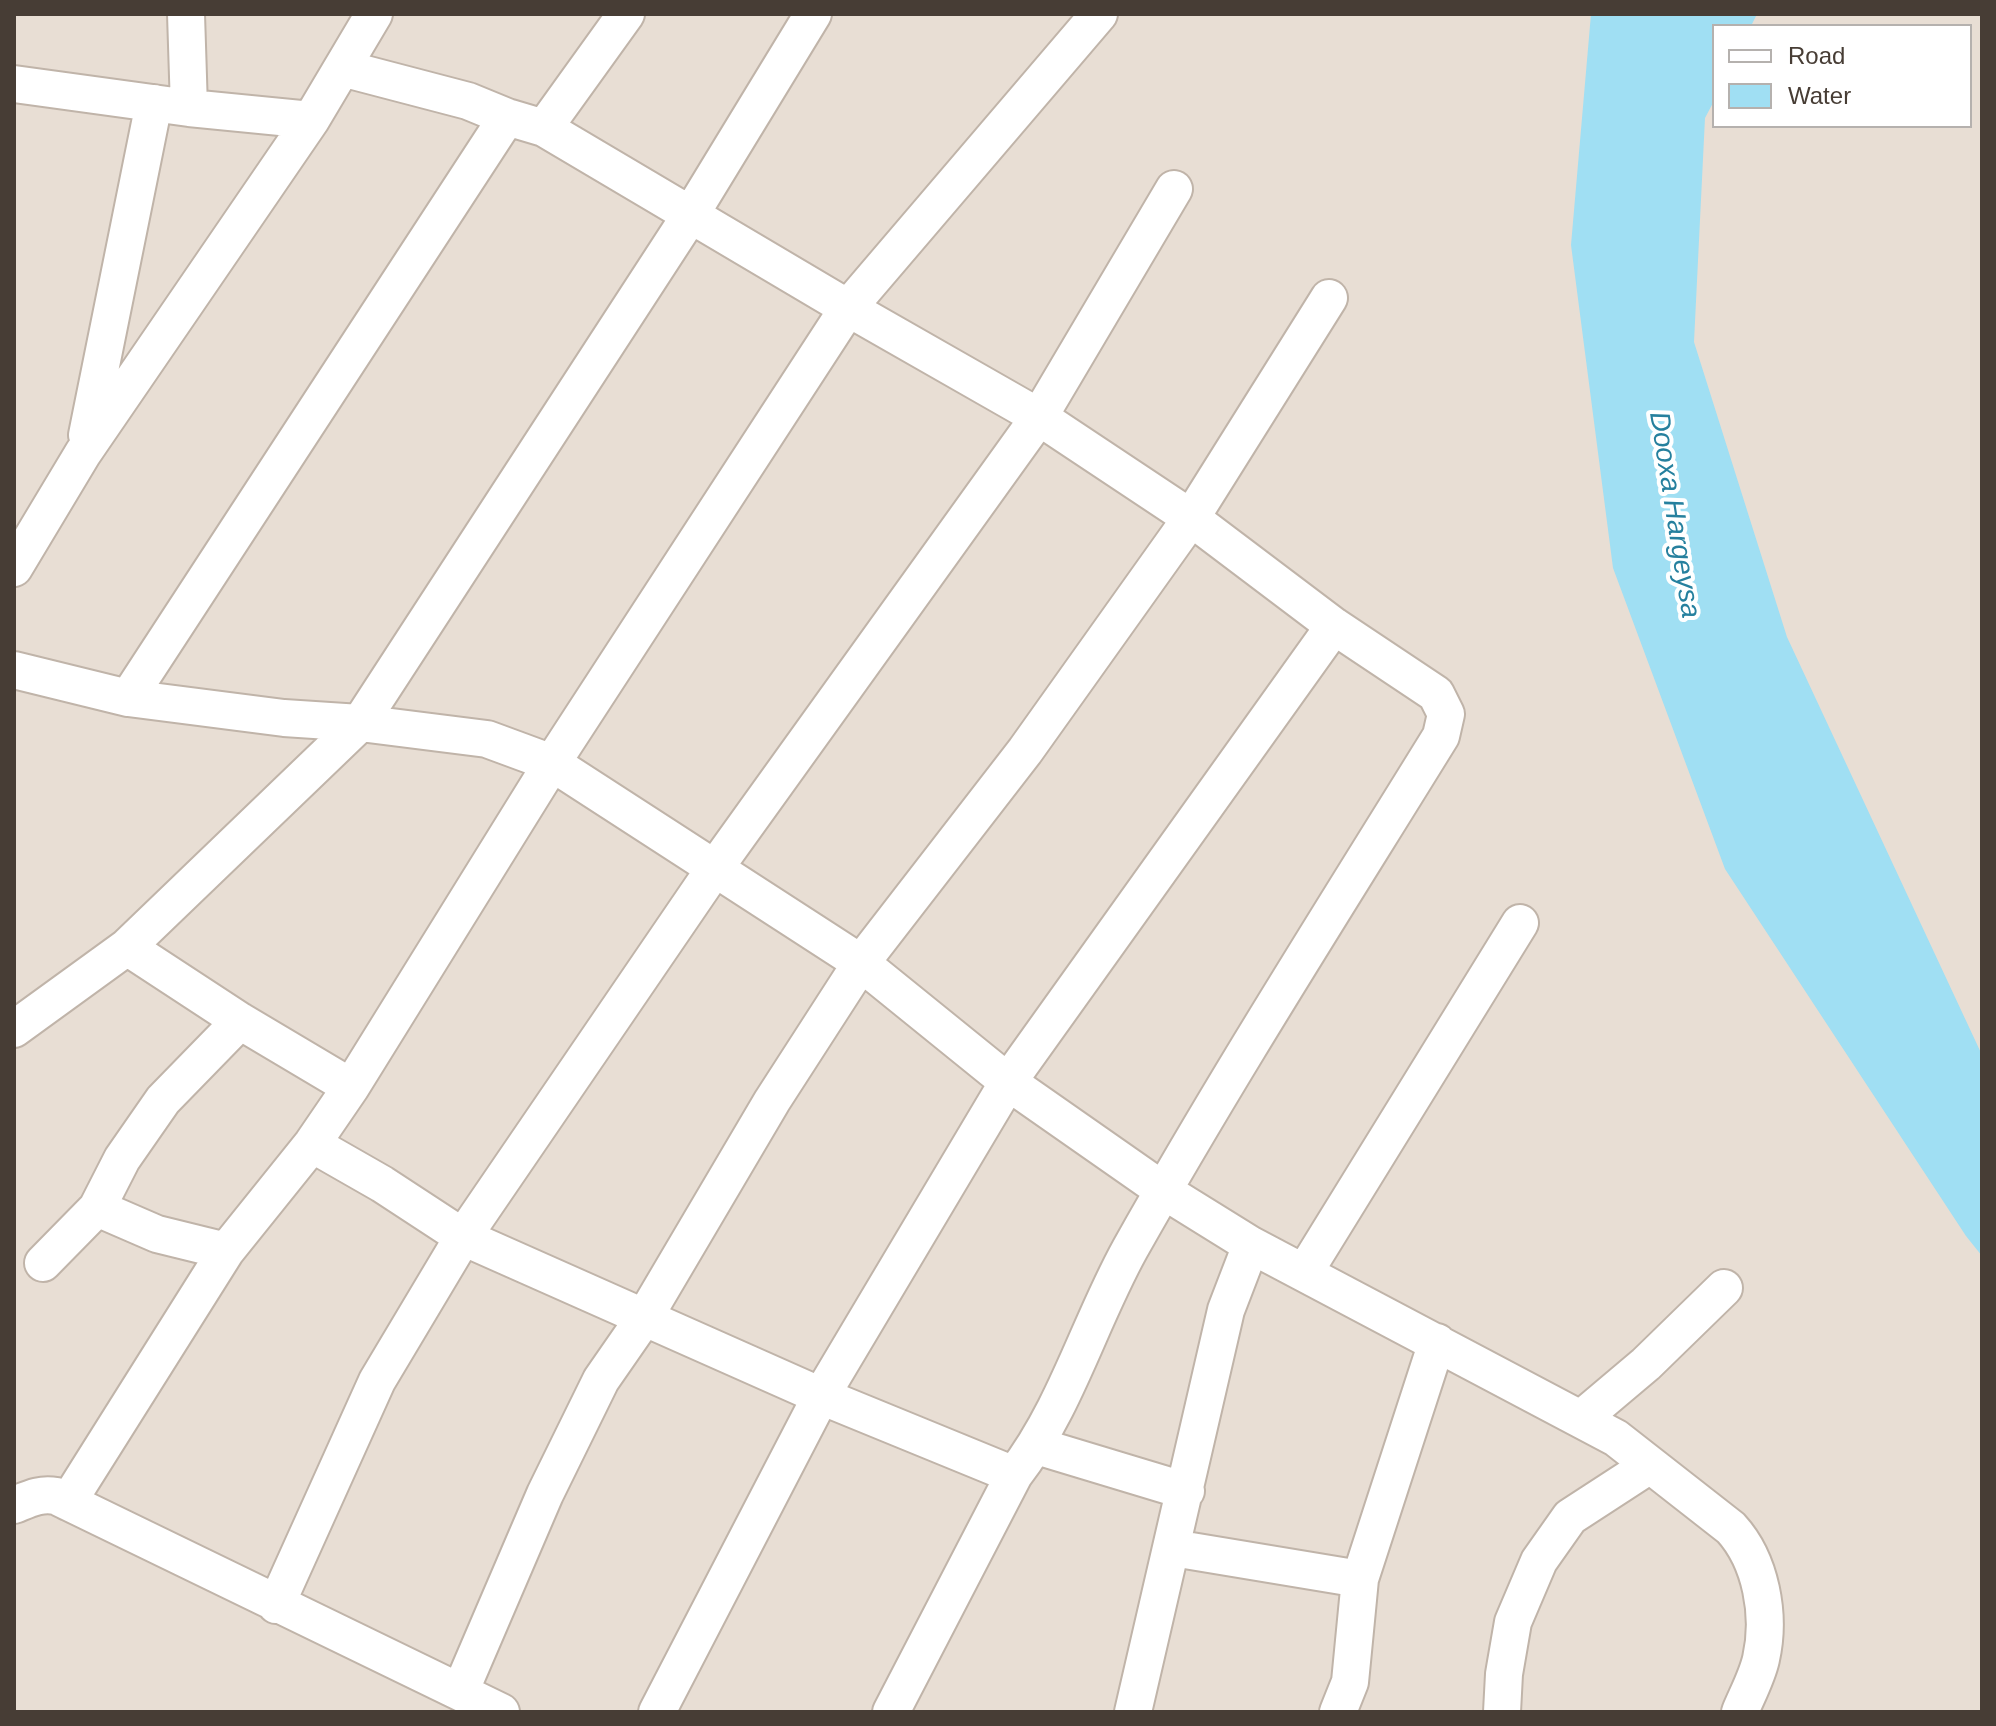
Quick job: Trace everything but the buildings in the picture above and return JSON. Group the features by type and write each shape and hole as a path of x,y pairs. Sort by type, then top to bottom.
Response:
{"street":[{"path":"83,453 172,106 186,14"},
{"path":"14,568 83,453 311,120 374,14"},
{"path":"544,128 626,14"},
{"path":"14,1029 127,947 360,723 691,214 813,14"},
{"path":"68,1502 226,1251 312,1144 351,1087 552,763 848,308 1099,14"},
{"path":"342,68 468,101 544,128 1039,417 1191,518 1334,626 1436,694 1446,714 1441,736 1187,1147 1128,1254 1037,1446 1014,1475 891,1712"},
{"path":"14,84 172,106 311,120"},
{"path":"128,698 507,117"},
{"path":"276,1605 377,1381 463,1237 715,868 1039,417 1174,189"},
{"path":"460,1692 545,1494 601,1380 644,1318 772,1101 861,963 1025,751 1191,518 1329,298"},
{"path":"657,1712 821,1396 1008,1082 1334,626"},
{"path":"14,670 128,698 487,739 552,763 861,963 1008,1082 1164,1191 1251,1245 1616,1438 1731,1528 1746,1545 1759,1580 1764,1619 1761,1659 1740,1712"},
{"path":"1304,1273 1520,923"},
{"path":"127,947 240,1021 351,1087"},
{"path":"43,1263 97,1208 122,1159 163,1100 240,1021"},
{"path":"312,1144 382,1184 463,1237 821,1396 1014,1475"},
{"path":"97,1208 157,1234 226,1251"},
{"path":"1133,1712 1226,1310 1251,1245"},
{"path":"1582,1418 1646,1364 1724,1288"},
{"path":"1338,1712 1350,1682 1360,1579 1437,1342"},
{"path":"1037,1446 1186,1491"},
{"path":"1502,1712 1504,1674 1513,1622 1539,1561 1570,1517 1650,1465"},
{"path":"14,1505 46,1494 68,1502 501,1712"},
{"path":"1173,1548 1360,1579"}],"shaded area":[{"path":"14,14 1982,14 1982,1712 14,1712"}],"water":[{"name":"Dooxa Hargeysa","path":"1591,14 1757,14 1752,24 1712,24 1712,105 1705,118 1694,342 1787,637 1982,1055 1982,1256 1725,869 1613,568 1571,245"}]}
